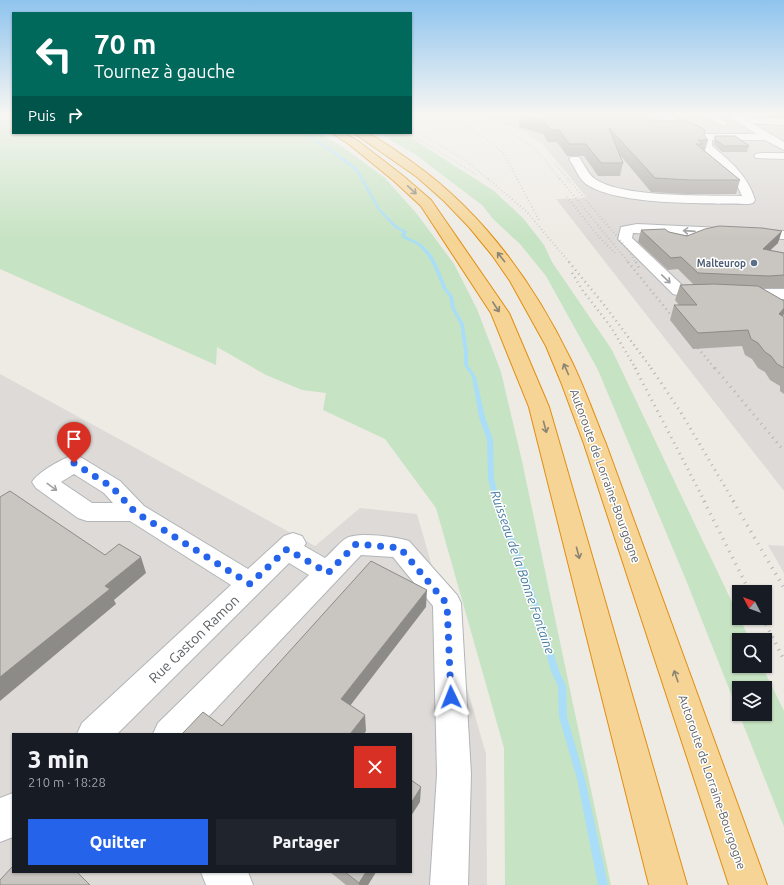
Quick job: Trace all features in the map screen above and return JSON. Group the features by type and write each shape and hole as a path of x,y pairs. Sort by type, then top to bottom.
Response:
{"highway":[{"path":"369,155 426,203 462,255 500,313 539,407 668,885"},
{"name":"Autoroute de Lorraine-Bourgogne","path":"396,155 430,180 474,224 512,271 556,346 574,387 598,451 748,885"}],"street":[{"path":"575,159 590,182 598,187 617,193 749,200 743,183 729,164 718,155"},
{"path":"760,156 784,156"},
{"path":"784,235 637,228 626,230 624,239 679,291 764,295 784,294"},
{"path":"135,512 250,584"},
{"path":"171,733 356,544 400,548 447,604 454,774 449,885"},
{"name":"Rue Gaston Ramon","path":"95,733 290,546 328,573"},
{"path":"0,824 12,812"},
{"path":"221,873 234,885"}],"shaded area":[{"path":"552,155 784,155 784,491 556,199 587,198"},
{"path":"0,374 315,546 360,508 417,514 486,754 487,885 0,885"},
{"path":"768,545 784,546 784,573"}],"green space":[{"path":"0,155 354,155 385,178 417,214 454,264 477,309 501,372 522,461 611,885 505,885 504,748 436,508 385,439 323,410 326,393 302,390 266,375 217,347 216,365 0,269"},
{"path":"416,155 438,155 494,191 523,218 544,245 552,262 612,350 732,602 732,625 743,625 747,633 732,633 732,673 765,673 769,681 732,681 732,696 686,580 598,370 546,276 520,244 493,219 482,205"},
{"path":"772,686 784,711 784,827 742,721 772,721"}],"building":[{"path":"595,155 620,155 623,163 601,163"},
{"path":"634,155 710,155 740,180 691,180 655,178"},
{"path":"719,226 762,228 782,231 763,249 784,253 784,275 769,276 698,273 681,257 671,258 641,230 665,229 669,232 687,236 705,229"},
{"path":"714,284 758,286 784,301 784,308 779,314 784,317 784,368 777,364 758,343 751,339 748,330 698,333 674,305 697,305 680,285"},
{"path":"10,491 105,555 119,544 141,557 105,586 110,589 0,677 0,497"},
{"path":"371,561 427,590 341,699 365,715 351,733 183,733 203,712 222,726"},
{"path":"412,781 421,787 412,801"},
{"path":"12,867 12,873 78,873 90,885 0,885 0,880"},
{"path":"346,873 365,873 359,883"}],"waterway":[{"name":"Ruisseau de la Bonne Fontaine","path":"338,155 357,170 379,209 396,227 405,232 403,235 404,237 419,244 429,254 445,289 451,296 453,308 462,324 466,352 466,365 474,377 482,417 490,440 491,479 495,494 533,597 555,671 562,686 563,717 581,779 603,885"}],"railway":[{"path":"445,155 477,175"},
{"path":"458,155 489,180"},
{"path":"505,155 518,180"},
{"path":"540,155 561,180"},
{"path":"555,164 569,180"},
{"path":"488,179 526,211 570,263"},
{"path":"517,179 539,220"},
{"path":"560,179 629,263"},
{"path":"568,179 626,247 636,263"},
{"path":"567,197 599,237 615,253"},
{"path":"569,262 605,306 652,369"},
{"path":"628,262 675,320"},
{"path":"636,262 639,268"},
{"path":"572,273 583,291 611,327 636,369"},
{"path":"698,348 715,369"},
{"path":"635,368 705,502"},
{"path":"651,368 680,411 734,502"},
{"path":"715,368 784,451"},
{"path":"704,501 746,585"},
{"path":"733,501 784,588"},
{"path":"766,625 784,660"}],"place":[{"name":"Malteurop","path":"754,263"}],"route":[{"path":"74,463 112,487 135,512 250,584 287,549 328,573 356,544 400,548 447,604 451,697"}]}
